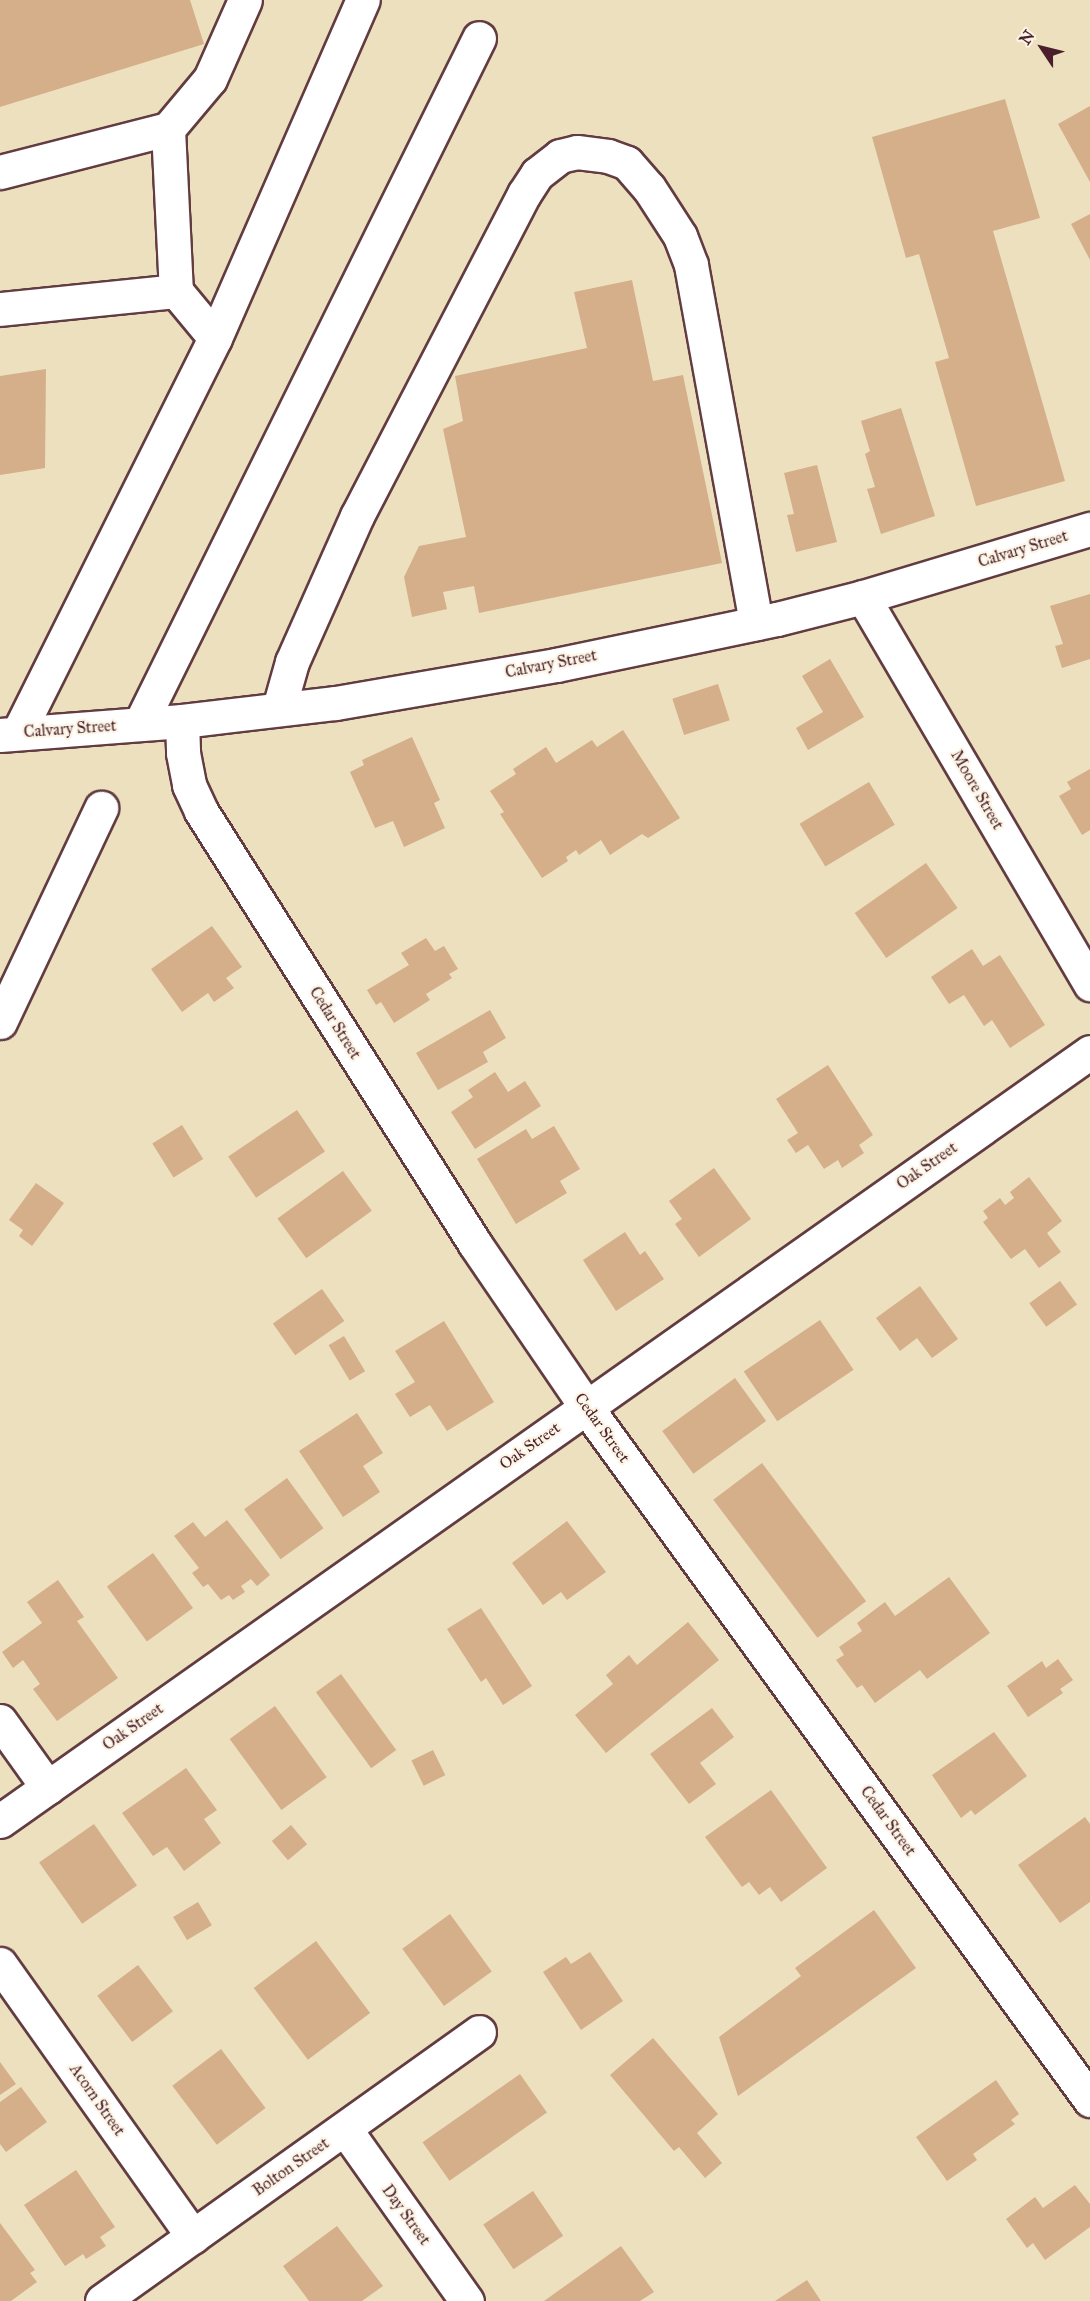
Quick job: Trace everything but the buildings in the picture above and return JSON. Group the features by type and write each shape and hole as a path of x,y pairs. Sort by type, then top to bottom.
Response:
{"street":[{"path":"0,172 168,129 210,79 245,0"},
{"path":"9,734 215,338 363,0"},
{"path":"140,724 479,38"},
{"path":"168,129 176,291 215,338"},
{"path":"279,708 292,662 357,516 524,194 537,174 560,156 578,152 608,156 627,163 649,188 680,236 691,265 756,623"},
{"path":"0,309 176,291"},
{"name":"Calvary Street","path":"9,734 182,721 336,703 556,665 756,623 863,597 1090,529"},
{"name":"Moore Street","path":"863,597 1090,984"},
{"name":"Cedar Street","path":"182,721 183,753 189,785 201,811 475,1244 586,1407 1090,2100"},
{"path":"0,1022 101,808"},
{"name":"Oak Street","path":"0,1821 1090,1052"},
{"path":"0,1722 48,1788"},
{"name":"Acorn Street","path":"0,1964 193,2236"},
{"name":"Bolton Street","path":"102,2301 479,2032"},
{"name":"Day Street","path":"345,2129 467,2301"}]}
